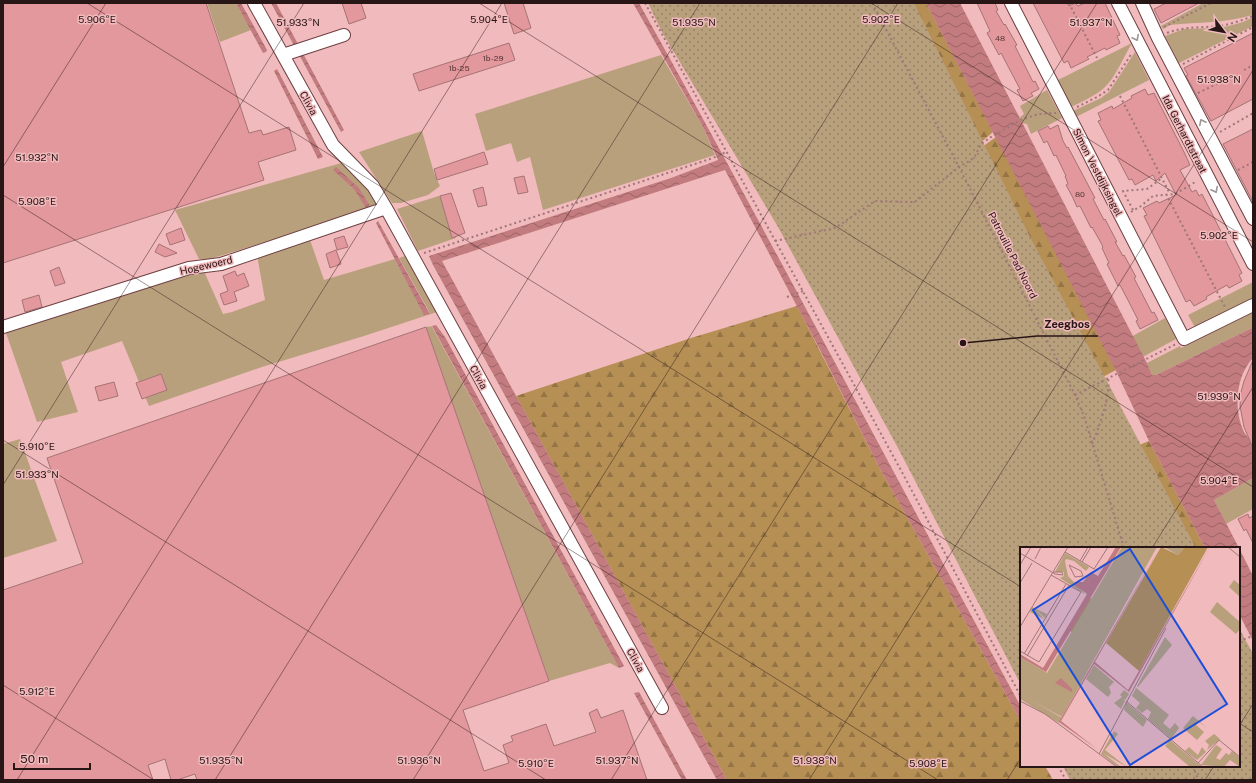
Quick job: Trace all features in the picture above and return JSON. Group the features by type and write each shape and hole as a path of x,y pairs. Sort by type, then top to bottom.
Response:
{"street":[{"name":"Clivia","path":"254,3 333,145 373,186 386,208 662,708"},
{"name":"Simon Vestdijksingel","path":"1011,3 1184,339"},
{"name":"Ida Gerhardtstraat","path":"1118,3 1253,264"},
{"name":"Ida Gerhardtstraat","path":"1142,3 1155,31 1253,219"},
{"path":"283,55 344,35"},
{"path":"1191,146 1210,137"},
{"name":"Hogewoerd","path":"3,326 189,268 221,264 386,208"},
{"path":"1184,339 1253,305"}],"path":[{"path":"646,3 903,474 1020,695"},
{"name":"Patrouille Pad Noord","path":"872,3 959,167 1075,395 1092,444 1124,547"},
{"path":"1069,3 1097,58"},
{"path":"1155,31 1211,3"},
{"path":"1175,68 1253,27"},
{"path":"1244,70 1253,66"},
{"path":"1190,98 1233,76"},
{"path":"1120,96 1170,194"},
{"path":"775,241 835,228 875,201 915,202 975,156 981,144 991,136 1021,120 1038,114 1051,114 1067,111"},
{"path":"1210,137 1253,113"},
{"path":"413,256 713,158 726,152"},
{"path":"1230,174 1253,162"},
{"path":"1121,217 1141,206 1153,196 1175,194 1207,175"},
{"path":"1133,210 1124,191 1148,189 1162,178"},
{"path":"1166,194 1230,316"},
{"path":"787,297 803,291"},
{"path":"1075,395 1184,339"},
{"path":"1092,444 1103,416 1108,393 1108,378"},
{"path":"1240,641 1253,636"},
{"path":"1059,767 1066,780"},
{"path":"1193,767 1198,780"}],"shaded area":[{"path":"207,3 236,3 251,30 220,42"},
{"path":"648,3 914,3 1030,237 1195,547 1020,547 1020,683 898,448 778,227 662,32"},
{"path":"1203,3 1253,3 1253,15 1222,21 1170,25 1163,29 1161,26"},
{"path":"1253,17 1253,26 1179,63 1165,36 1184,29 1229,26"},
{"path":"1132,43 1116,72 1104,88 1069,108 1056,81"},
{"path":"1135,52 1149,80 1074,118 1071,112 1101,98 1109,92"},
{"path":"661,55 703,127 715,155 543,210 530,157 517,162 511,143 486,151 475,114"},
{"path":"1047,90 1062,118 1031,134 1027,124 1022,123 1019,118 1024,114 1020,106"},
{"path":"422,131 434,173 440,186 428,195 401,203 392,203 359,152"},
{"path":"345,162 366,182 379,204 357,214 210,259 199,259 175,210"},
{"path":"442,195 456,238 418,251 397,209"},
{"path":"309,237 324,280 395,259 424,314 430,313 399,258 411,254 440,311 262,367 149,406 122,341 61,362 78,412 37,422 5,330 203,269 223,314 232,312 265,300 257,255"},
{"path":"1253,282 1253,299 1196,329 1188,315"},
{"path":"1253,312 1253,329 1252,328 1156,375 1152,375 1147,363 1180,346 1181,348"},
{"path":"1165,318 1176,339 1139,359 1129,338"},
{"path":"434,326 432,327 619,668 610,663 549,681 426,327"},
{"path":"20,439 57,541 3,558 3,444"},
{"path":"1253,478 1253,509 1226,524 1214,500"},
{"path":"1240,630 1253,654 1253,780 1070,780 1064,767 1240,767"}],"green space":[{"path":"880,3 926,3 993,132 980,143"},
{"path":"996,137 1116,370 1082,388 982,147"},
{"path":"797,306 879,467 1020,720 1020,767 1046,767 1053,780 727,780 516,396 691,338"},
{"path":"1149,441 1204,547 1149,547 1122,452"}],"water":[{"path":"236,3 241,3 267,50 266,52 263,53"},
{"path":"271,3 276,3 344,130 341,132"},
{"path":"633,3 639,3 1020,705 1020,720 879,467 820,350 725,170 442,261 727,780 717,780 433,265 429,256 671,178 718,160 703,127"},
{"path":"926,3 960,3 1152,375 1156,375 1252,328 1253,329 1253,358 1247,365 1240,383 1238,393 1238,413 1244,432 1253,444 1254,448 1253,478 1214,500 1238,547 1204,547 1149,441 1117,373"},
{"path":"277,69 323,157 318,159 274,71"},
{"path":"336,167 359,188 370,206 366,208 354,189 333,170"},
{"path":"378,221 430,314 424,315 376,223"},
{"path":"436,325 445,337 624,666 619,668 432,326"},
{"path":"1240,550 1253,576 1253,641 1240,616"},
{"path":"639,692 687,780 682,780 634,693"}],"building":[{"path":"3,3 206,3 249,133 261,130 263,135 289,127 296,150 258,162 264,180 3,263"},
{"path":"342,3 361,3 366,18 349,24"},
{"path":"504,3 523,3 531,28 514,34"},
{"path":"977,3 995,3 998,10 996,11 1017,45 1015,46 1033,82 1035,81 1039,89 1031,93 1033,96 1023,101 1017,90 1020,89 1001,53 999,55 987,33 990,31"},
{"path":"1033,3 1067,3 1069,6 1075,3 1078,6 1085,3 1105,3 1120,35 1117,36 1120,43 1106,50 1105,48 1087,57 1089,59 1071,68 1068,61 1064,63"},
{"path":"1166,3 1199,3 1161,23 1154,9"},
{"path":"1253,33 1253,99 1211,121 1186,76 1188,75 1184,68"},
{"path":"509,43 515,60 419,91 413,74"},
{"path":"1145,89 1148,95 1154,93 1190,165 1180,170 1192,192 1196,190 1199,196 1202,194 1242,273 1239,275 1242,281 1229,288 1227,285 1194,306 1190,300 1186,302 1144,216 1147,215 1143,208 1157,201 1159,203 1176,195 1165,173 1156,181 1153,175 1135,185 1132,179 1129,180 1098,121 1101,120 1098,113 1112,106 1113,109 1132,98 1131,96"},
{"path":"1058,125 1063,141 1067,148 1068,147 1095,198 1093,199 1117,242 1115,242 1136,277 1134,278 1152,313 1154,312 1158,320 1140,329 1136,321 1138,320 1131,306 1120,285 1118,286 1107,264 1109,263 1100,241 1092,227 1091,228 1080,206 1077,207 1066,185 1068,184 1066,176 1056,155 1054,156 1047,141 1044,143 1038,131 1048,126 1050,129"},
{"path":"1253,129 1253,202 1223,144"},
{"path":"484,152 488,164 437,180 434,169"},
{"path":"524,176 528,192 518,194 514,178"},
{"path":"483,187 487,205 478,207 473,190"},
{"path":"451,193 465,233 452,238 440,196"},
{"path":"181,228 185,240 170,245 166,234"},
{"path":"344,236 348,247 337,250 334,239"},
{"path":"159,244 177,253 165,257 155,252"},
{"path":"336,250 341,264 330,268 326,254"},
{"path":"59,267 65,283 55,286 50,271"},
{"path":"235,271 237,276 244,273 249,286 234,292 237,301 224,305 220,294 228,291 223,276"},
{"path":"39,295 42,307 25,312 22,300"},
{"path":"426,327 549,681 463,710 484,771 509,763 503,745 513,741 511,736 546,724 554,746 596,732 589,713 597,709 601,718 623,710 647,780 197,780 195,774 177,780 171,780 165,759 148,765 153,780 3,780 3,590 83,563 47,458"},
{"path":"1253,360 1253,448 1244,427 1240,406 1241,392 1244,381"},
{"path":"161,374 167,390 142,399 136,383"},
{"path":"114,382 118,396 99,401 95,387"},
{"path":"1248,514 1249,518 1253,516 1253,543 1246,529 1244,531 1238,519"}],"place":[{"name":"Zeegbos","path":"963,343"}]}
